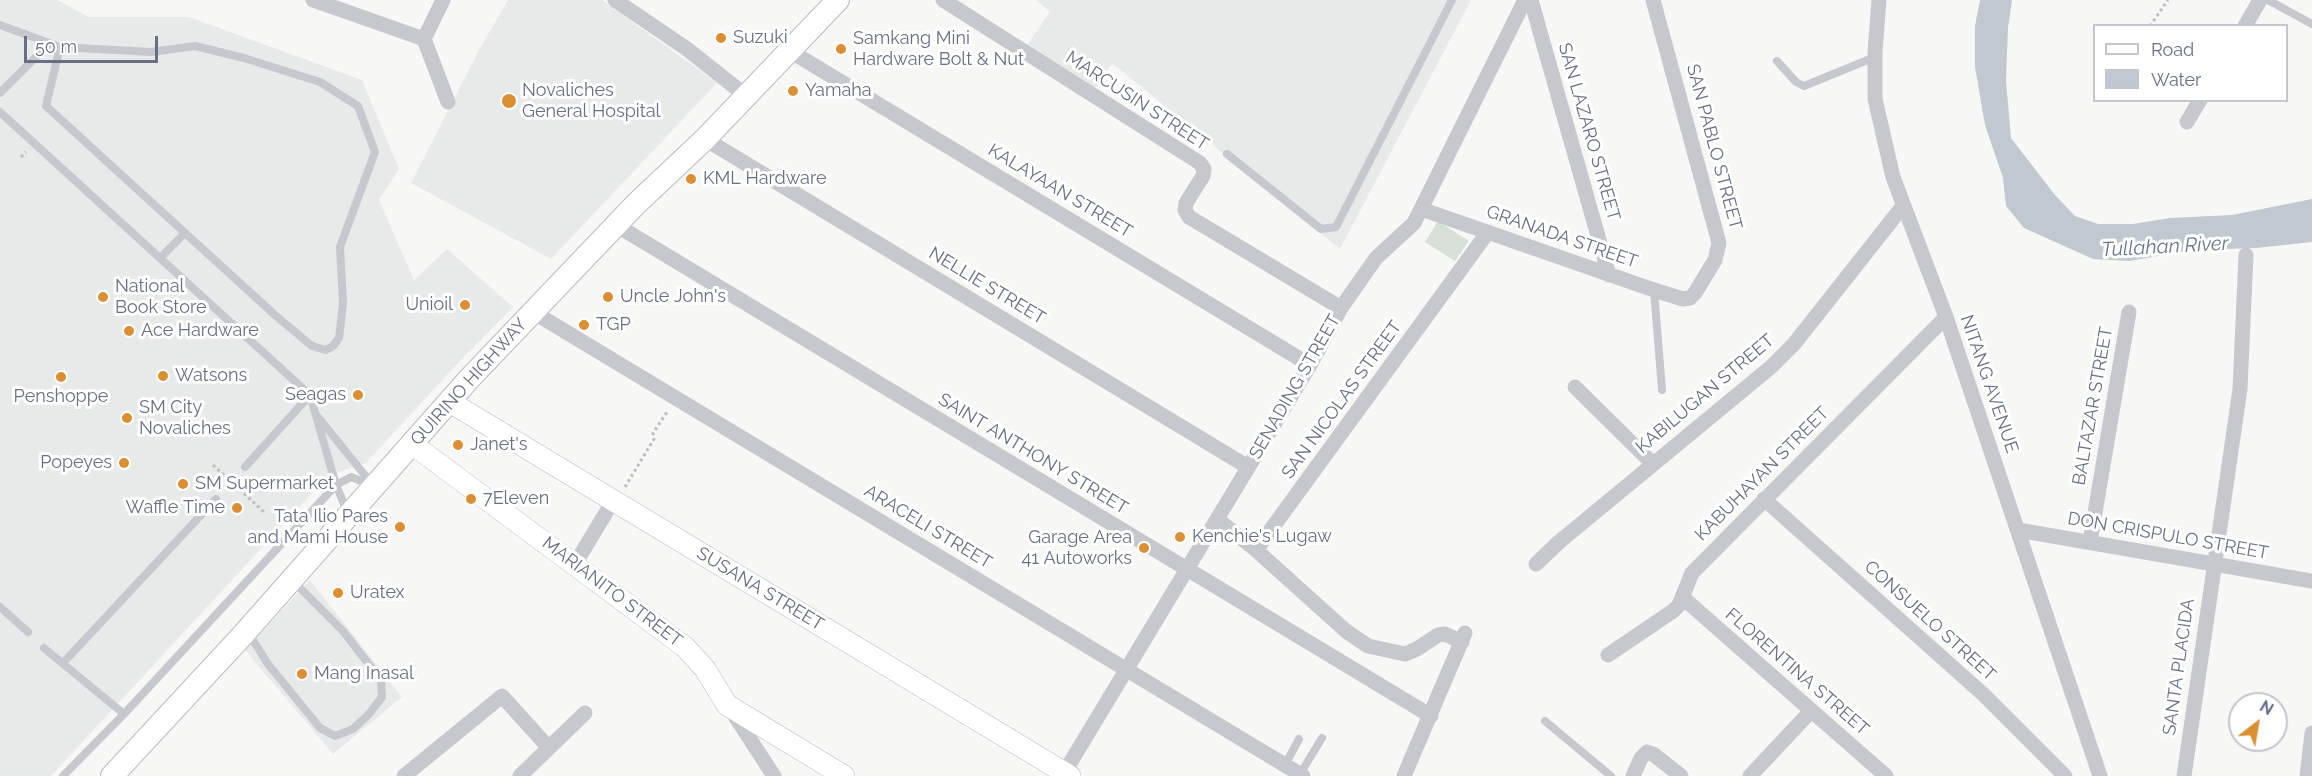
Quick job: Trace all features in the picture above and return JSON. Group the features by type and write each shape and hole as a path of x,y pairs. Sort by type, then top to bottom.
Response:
{"main road":[{"name":"QUIRINO HIGHWAY","path":"112,776 247,630 533,312 616,225 705,139 838,0"}],"street":[{"path":"313,0 424,39"},
{"path":"443,0 424,39 448,102"},
{"path":"615,0 687,49 745,95"},
{"name":"MARCUSIN STREET","path":"943,0 1200,163 1204,170 1203,176 1186,203 1185,210 1189,217 1341,309"},
{"name":"SENADING STREET","path":"1065,775 1310,365 1341,309 1376,258 1414,223 1525,0"},
{"name":"SAN LAZARO STREET","path":"1531,0 1609,275"},
{"name":"SAN PABLO STREET","path":"1653,0 1719,243 1715,260 1690,298"},
{"name":"NITANG AVENUE","path":"1880,0 1875,57 1875,99 1893,177 1946,317 2100,776"},
{"path":"2246,24 2260,0"},
{"name":"KALAYAAN STREET","path":"790,51 1310,365"},
{"path":"2187,122 2199,102"},
{"name":"NELLIE STREET","path":"705,139 1248,467"},
{"name":"KABILUGAN STREET","path":"1536,564 1771,367 1794,344 1903,206"},
{"name":"GRANADA STREET","path":"1421,209 1654,290 1683,299 1690,298"},
{"name":"SAINT ANTHONY STREET","path":"616,225 1431,716"},
{"name":"SAN NICOLAS STREET","path":"1256,550 1488,232"},
{"name":"SANTA PLACIDA","path":"2184,776 2240,389 2246,255"},
{"name":"ARACELI STREET","path":"533,312 1302,775"},
{"name":"BALTAZAR STREET","path":"2090,542 2129,312"},
{"name":"KABUHAYAN STREET","path":"1608,655 1667,617 1679,605 1692,573 1946,317"},
{"path":"1575,387 1653,464"},
{"name":"SUSANA STREET","path":"450,402 1065,775"},
{"name":"MARIANITO STREET","path":"412,444 685,647 705,669 774,776"},
{"name":"CONSUELO STREET","path":"1764,499 1984,695 2065,776"},
{"path":"575,564 614,501"},
{"path":"1217,519 1256,550 1346,631 1368,646 1405,654 1438,635 1445,634 1463,638 1404,776"},
{"name":"DON CRISPULO STREET","path":"2018,530 2312,581"},
{"name":"FLORENTINA STREET","path":"1682,597 1886,776"},
{"path":"404,776 502,696 549,748"},
{"path":"728,705 844,776"},
{"path":"1749,776 1811,711"},
{"path":"520,776 585,713"},
{"path":"2307,776 2312,733"},
{"path":"1633,776 1641,758 1647,752 1653,754 1681,776"}],"lane":[{"path":"1227,154 1321,229 1336,227 1452,0"},
{"path":"2268,0 2312,24"},
{"path":"0,25 60,47 151,52 195,46 244,58 320,82 358,106 375,152 340,247 343,303 339,338 333,346 326,350 312,346 276,316 46,106 60,47"},
{"path":"0,93 49,44"},
{"path":"1777,61 1796,82 1804,86 1875,57"},
{"path":"0,112 310,395 336,485 349,515"},
{"path":"160,258 185,233"},
{"path":"1654,290 1662,390"},
{"path":"246,467 310,395"},
{"path":"314,411 375,487"},
{"path":"63,776 124,714 336,485 351,477 375,487"},
{"path":"63,663 216,499"},
{"path":"247,630 268,664 320,728 335,736 353,729 369,714 382,698 381,680 343,631 291,579"},
{"path":"0,607 28,632"},
{"path":"44,648 124,714"},
{"path":"1545,721 1611,776"},
{"path":"1302,775 1322,738"},
{"path":"1285,765 1299,739"}],"path":[{"path":"2151,24 2168,0"},
{"path":"614,501 654,439 654,434 675,398"},
{"path":"213,465 264,512"}],"shaded area":[{"name":"SM City Novaliches","path":"0,0 57,0 89,17 189,17 362,80 399,169 379,200 414,280 447,249 513,307 366,463 328,476 51,776 0,776"},
{"path":"508,0 602,0 717,83 551,259 411,183 480,48"},
{"path":"1036,0 1471,0 1340,249 1112,63 1093,92 1025,48 1050,12"},
{"path":"1438,221 1469,241 1455,261 1425,242"},
{"path":"310,580 402,697 333,754 245,650"}],"water":[{"name":"Tullahan River","path":"1980,0 2012,0 2008,28 2006,81 2011,138 2055,195 2075,216 2098,224 2133,224 2170,218 2232,215 2312,199 2312,242 2256,248 2193,250 2129,261 2093,259 2024,228 2006,206 2003,178 1985,125 1975,67 1975,26"}],"place":[{"name":"Suzuki","path":"721,38"},
{"name":"Samkang Mini Hardware Bolt & Nut","path":"841,49"},
{"name":"Yamaha","path":"793,91"},
{"name":"Novaliches General Hospital","path":"509,101"},
{"name":"KML Hardware","path":"691,179"},
{"name":"National Book Store","path":"103,297"},
{"name":"Uncle John's","path":"608,297"},
{"name":"Unioil","path":"465,305"},
{"name":"TGP","path":"584,325"},
{"name":"Ace Hardware","path":"129,331"},
{"name":"Watsons","path":"163,376"},
{"name":"Penshoppe","path":"61,377"},
{"name":"Seagas","path":"358,395"},
{"name":"SM City Novaliches","path":"127,418"},
{"name":"Janet's","path":"458,445"},
{"name":"Popeyes","path":"124,463"},
{"name":"SM Supermarket","path":"183,484"},
{"name":"7Eleven","path":"471,499"},
{"name":"Waffle Time","path":"237,508"},
{"name":"Tata Ilio Pares and Mami House","path":"400,527"},
{"name":"Kenchie's Lugaw","path":"1180,537"},
{"name":"Garage Area 41 Autoworks","path":"1144,548"},
{"name":"Uratex","path":"338,593"},
{"name":"Mang Inasal","path":"302,674"}]}
